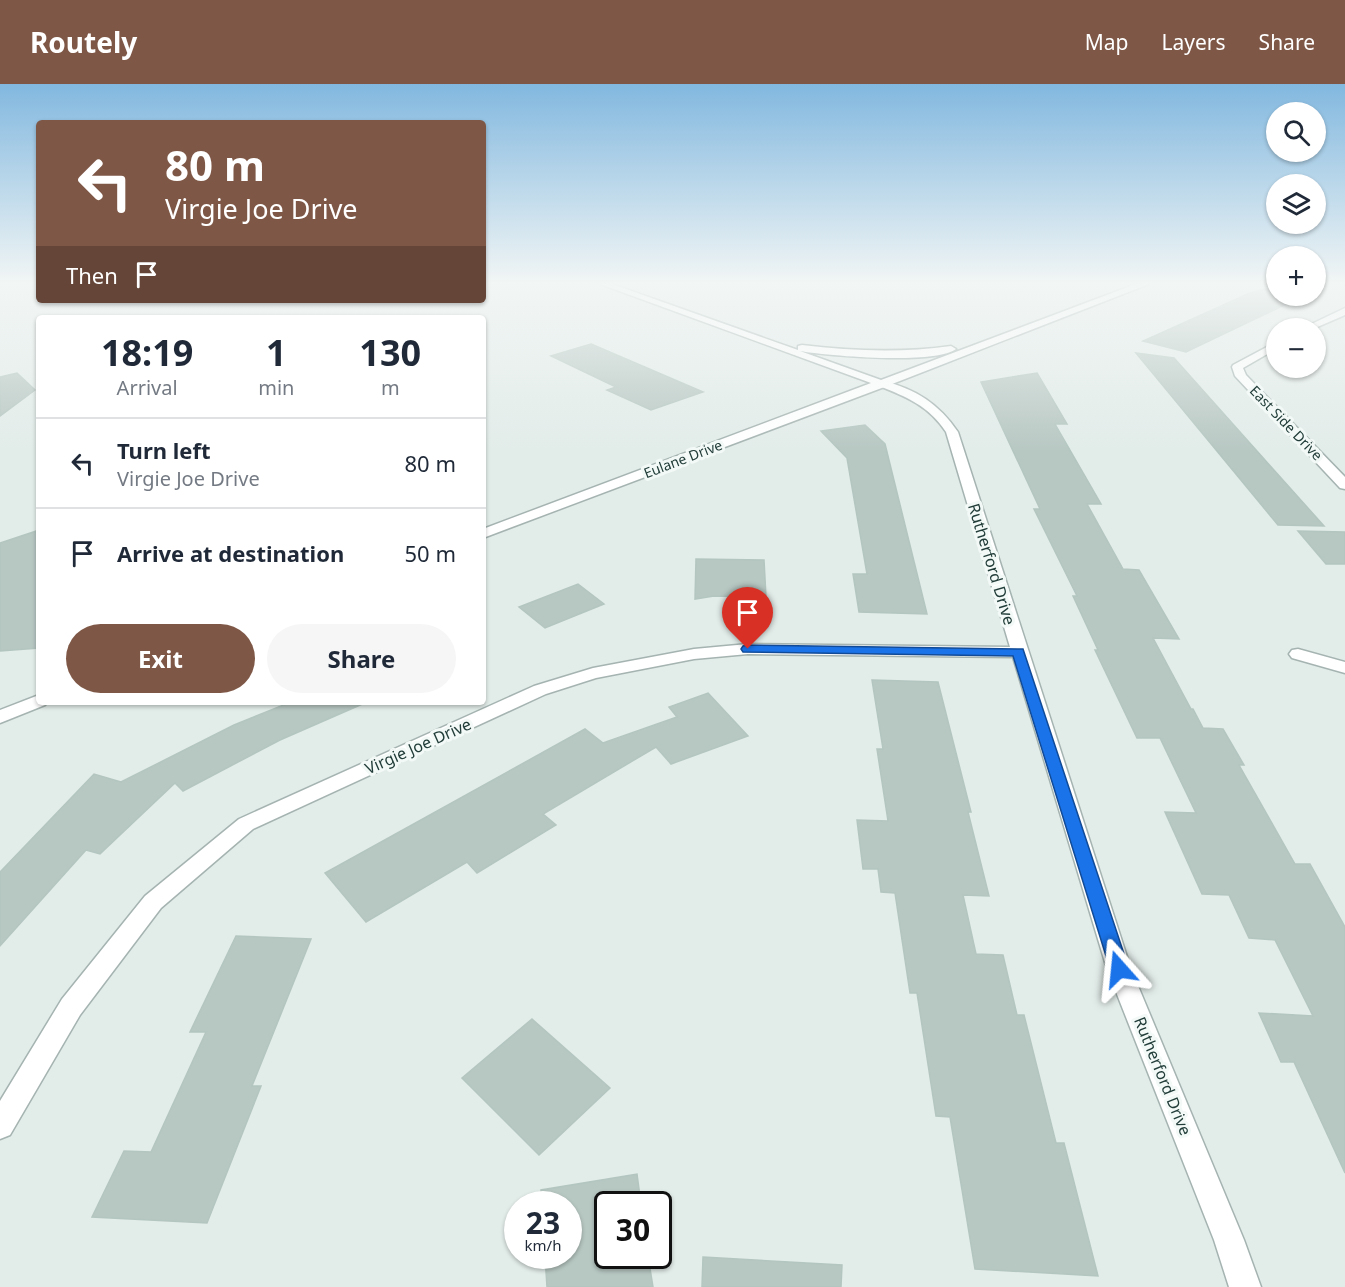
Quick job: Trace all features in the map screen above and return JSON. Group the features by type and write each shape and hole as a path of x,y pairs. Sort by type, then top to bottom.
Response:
{"street":[{"name":"Rutherford Drive","path":"757,340 921,398 942,415 952,432 1119,969 1229,1240 1245,1287"},
{"path":"763,340 814,349 872,354 941,351 995,340"},
{"name":"Eulane Drive","path":"486,533 985,344"},
{"name":"East Side Drive","path":"1266,351 1237,367 1241,376 1345,485"},
{"name":"Virgie Joe Drive","path":"0,1126 72,1007 153,902 246,824 540,690 594,673 694,654 748,649 1019,652"},
{"path":"1298,654 1345,668"},
{"path":"0,717 36,702"}],"building":[{"path":"1211,340 1186,352 1143,341"},
{"path":"591,344 703,392 651,410 607,390 616,387 551,356"},
{"path":"1136,353 1174,358 1324,526 1278,525"},
{"path":"17,373 35,390 0,416 0,377"},
{"path":"1037,373 1067,424 1055,424 1101,504 1087,504 1123,569 1139,570 1179,639 1153,638 1191,709 1203,728 1223,729 1244,765 1239,765 1295,864 1310,864 1345,927 1345,1173 1294,1062 1281,1062 1259,1013 1313,1016 1275,940 1249,938 1229,895 1202,894 1165,812 1196,813 1160,738 1137,738 1095,650 1098,650 1073,596 1077,596 1034,509 1040,509 981,382"},
{"path":"865,425 885,444 927,614 859,612 853,574 867,574 847,458 821,431"},
{"path":"36,531 36,648 0,651 0,543"},
{"path":"1298,531 1345,532 1345,564 1326,564"},
{"path":"696,559 764,560 766,597 714,596 695,599"},
{"path":"578,584 604,604 545,628 519,607"},
{"path":"872,680 938,682 971,812 968,812 989,896 963,895 976,954 1003,955 1017,1015 1024,1015 1056,1143 1064,1143 1098,1276 975,1269 950,1117 936,1116 917,993 910,993 895,893 881,892 878,869 863,869 857,820 888,821 877,749 883,749"},
{"path":"708,693 748,736 671,764 656,747 543,814 556,825 477,873 467,862 366,922 325,873 585,729 603,743 677,717 669,707"},
{"path":"284,705 360,705 280,740 183,791 175,783 100,854 86,850 0,946 0,872 94,774 121,782 234,725"},
{"path":"236,936 311,939 252,1086 261,1086 207,1223 92,1217 124,1151 151,1152 206,1032 190,1032"},
{"path":"532,1019 610,1088 539,1155 462,1078"},
{"path":"637,1174 639,1191 594,1191 594,1269 650,1269 653,1287 547,1287 546,1269 582,1269 582,1191 541,1190"},
{"path":"703,1257 842,1265 841,1287 702,1287"}],"route":[{"path":"748,649 1019,652 1119,969"}]}
